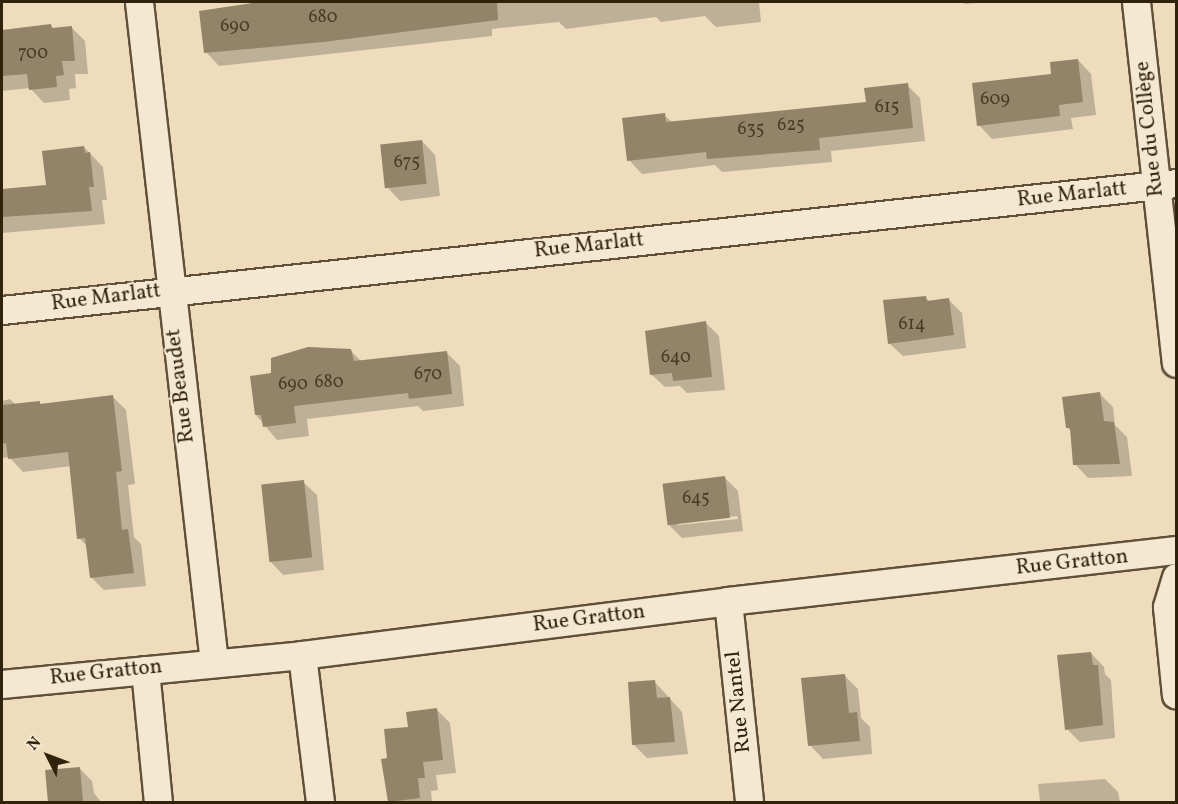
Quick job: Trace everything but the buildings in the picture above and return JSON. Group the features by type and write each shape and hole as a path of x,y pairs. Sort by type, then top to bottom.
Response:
{"street":[{"name":"Rue Beaudet","path":"139,2 214,662"},
{"name":"Rue du Collège","path":"1136,2 1166,184 1176,363"},
{"name":"Rue Marlatt","path":"2,310 170,290 1166,184"},
{"name":"Rue Gratton","path":"2,684 302,655 728,601 1176,550"},
{"path":"1176,576 1167,607 1176,695"},
{"name":"Rue Nantel","path":"728,601 749,802"},
{"path":"302,655 320,802"},
{"path":"145,670 158,802"}]}
